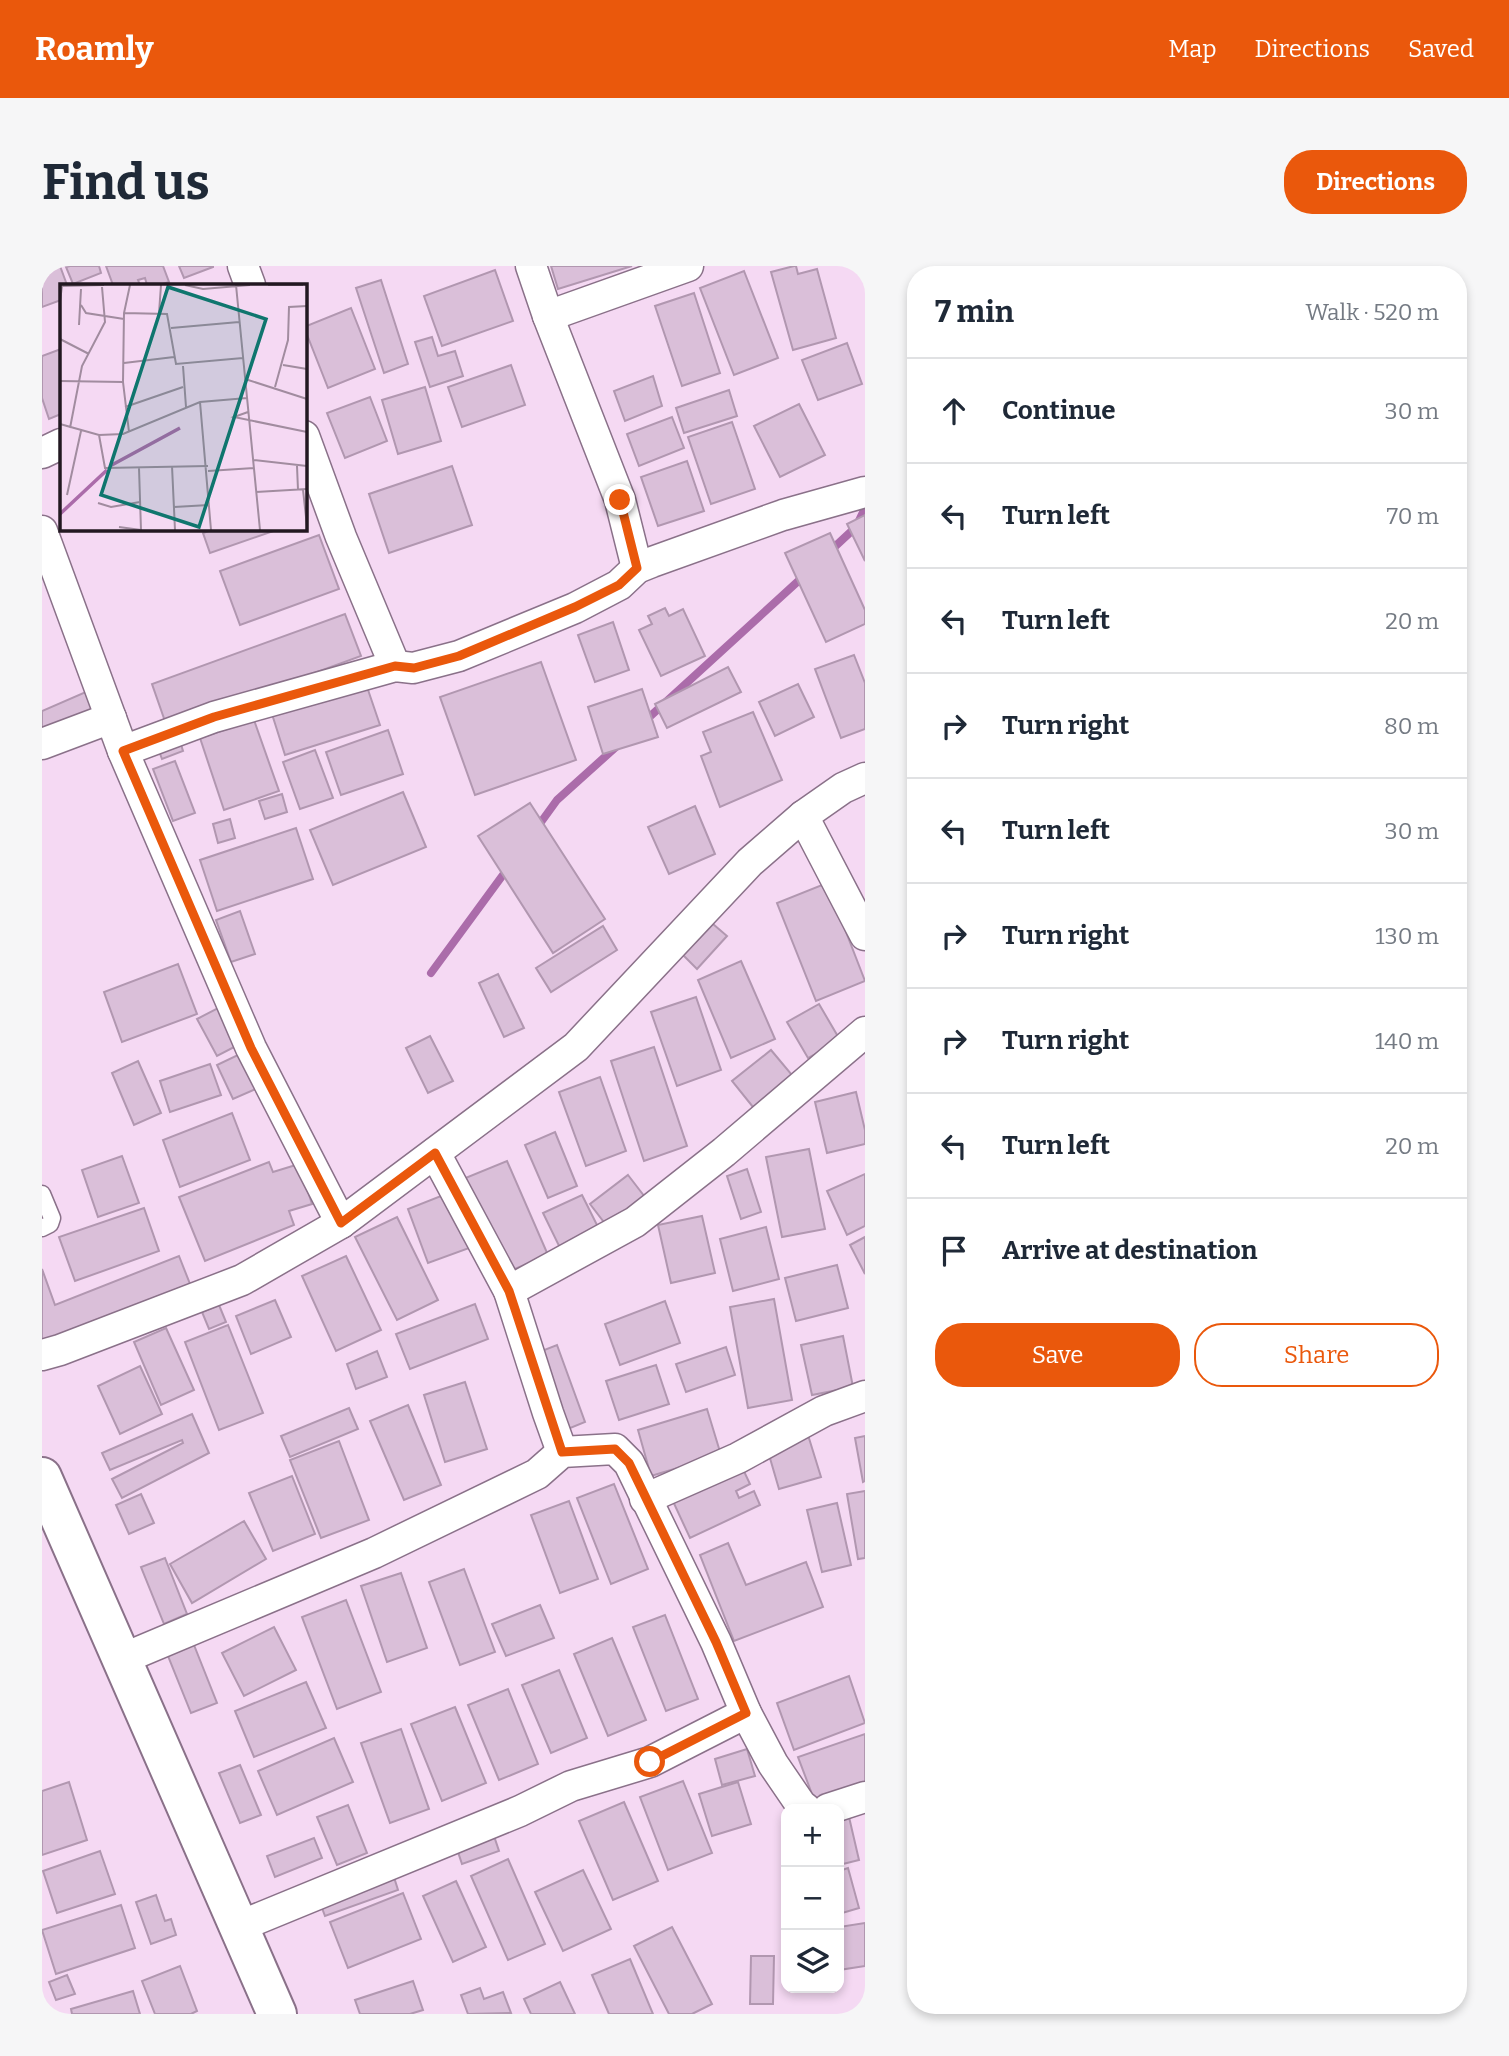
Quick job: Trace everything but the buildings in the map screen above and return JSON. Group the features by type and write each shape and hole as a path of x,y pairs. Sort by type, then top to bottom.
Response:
{"main road":[{"path":"46,1497 122,1659 277,2014"}],"street":[{"path":"243,266 250,284"},
{"path":"531,266 620,500 637,568"},
{"path":"548,316 688,266"},
{"path":"306,441 341,537 395,666"},
{"path":"42,453 60,444"},
{"path":"123,751 214,717 395,666 414,668 459,656 575,607 619,585 637,568 783,515 865,492"},
{"path":"42,530 123,751 251,1048 341,1223"},
{"path":"42,744 111,718"},
{"path":"42,1355 242,1280 341,1223 576,1047 750,862 803,816 843,788 865,778"},
{"path":"803,816 865,935"},
{"path":"509,1291 635,1222 724,1152 865,1032"},
{"path":"435,1153 509,1291 562,1452"},
{"path":"645,1499 738,1458 824,1411 865,1396"},
{"path":"122,1659 374,1553 537,1474 562,1452 615,1449 629,1463 716,1642 746,1713 774,1764 800,1804"},
{"path":"240,1926 520,1811 571,1786 650,1762 746,1713"},
{"path":"843,1804 865,1797"}],"lane":[{"path":"42,1194 52,1218 50,1224 42,1228"}],"waterway":[{"path":"828,553 856,527 865,508"},
{"path":"645,721 806,574"},
{"path":"536,829 557,800 617,746"},
{"path":"431,973 508,868"}],"route":[{"path":"620,500 637,568 619,585 575,607 459,656 414,668 395,666 214,717 123,751 251,1048 341,1223 435,1153 509,1291 562,1452 615,1449 629,1463 716,1642 746,1713 650,1762"}]}
